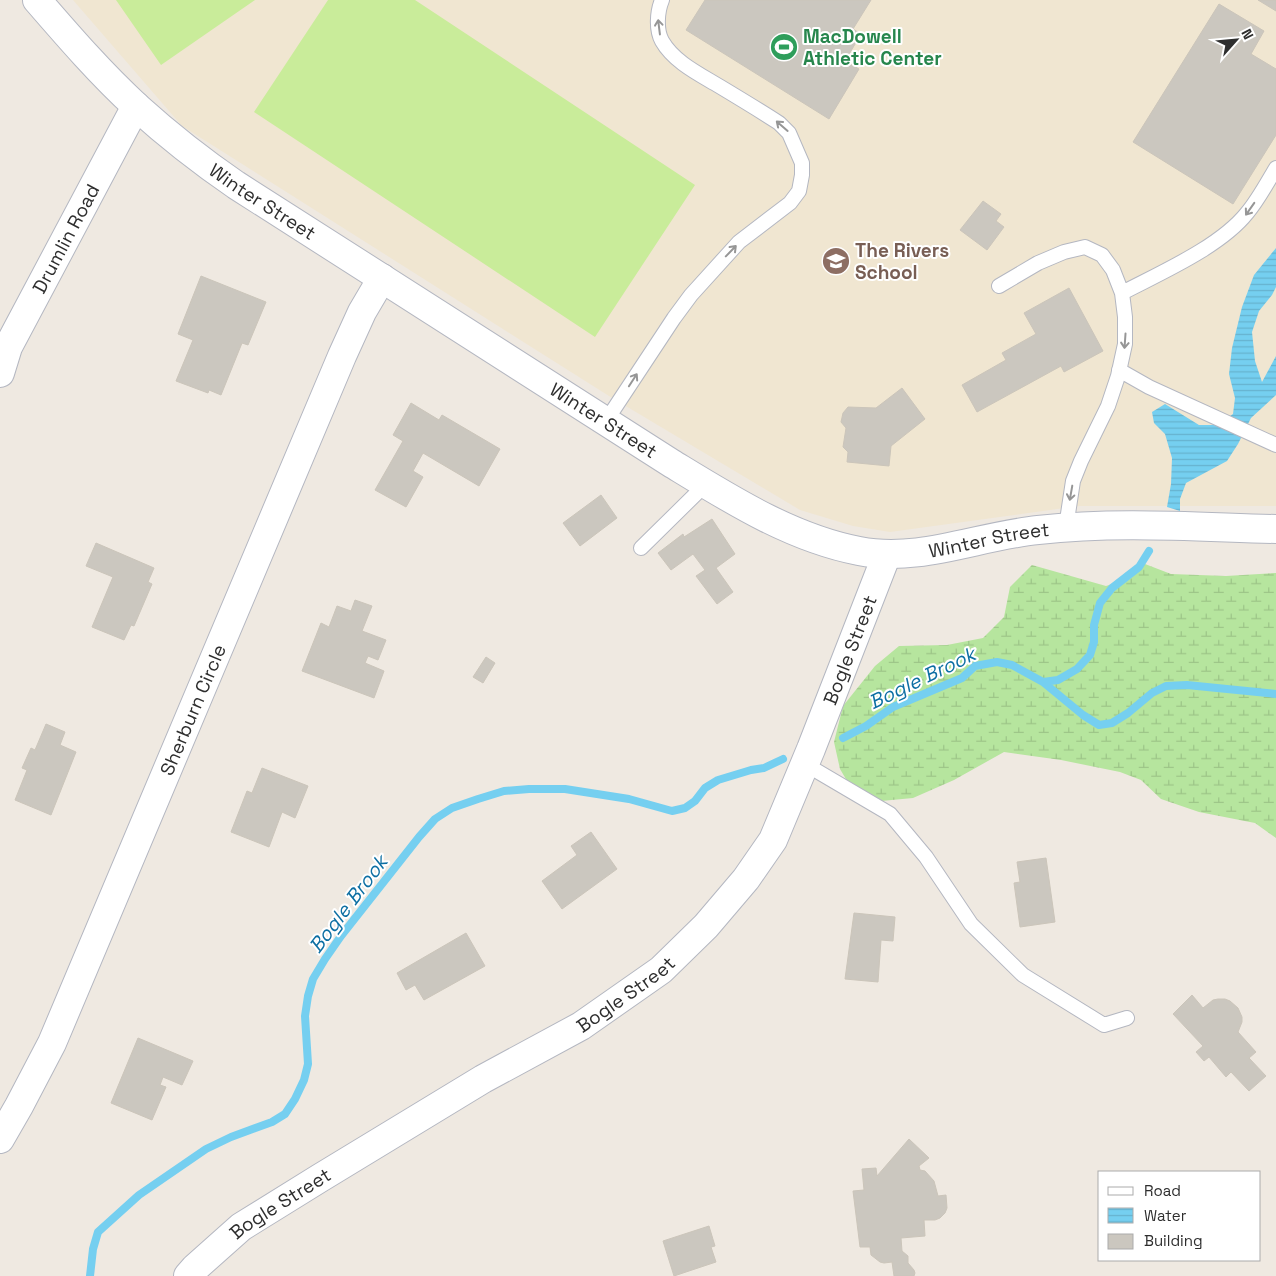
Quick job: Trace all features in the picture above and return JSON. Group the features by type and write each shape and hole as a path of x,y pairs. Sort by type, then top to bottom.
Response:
{"street":[{"name":"Winter Street","path":"38,0 97,68 136,106 204,162 236,185 706,484 759,514 802,534 860,552 911,554 938,550 1003,535 1066,527 1096,525 1276,529"},
{"name":"Drumlin Road","path":"0,372 8,347 136,106"},
{"name":"Sherburn Circle","path":"0,1139 52,1043 342,356 362,312 382,278"},
{"name":"Bogle Street","path":"188,1276 241,1227 482,1079 581,1026 661,970 706,926 746,879 773,840 805,764 887,554"}],"lane":[{"path":"606,421 691,295 739,242 790,203 799,191 802,175 802,163 796,148 789,133 778,122 673,56 661,40 658,24 662,0"},
{"path":"1122,293 1183,261 1230,230 1248,213 1276,168"},
{"path":"999,286 1038,263 1064,252 1085,247 1102,255 1113,270 1122,293 1126,344 1108,406 1073,481 1066,527"},
{"path":"1119,370 1149,387 1276,445"},
{"path":"641,548 706,484"},
{"path":"805,764 890,814 926,857 971,924 1023,975 1104,1025 1127,1018"}],"shaded area":[{"name":"The Rivers School","path":"73,0 1276,0 1276,506 1079,506 890,532 853,526 800,510 609,396 182,126"}],"green space":[{"path":"116,0 255,0 161,65"},
{"path":"328,0 415,0 695,185 595,337 254,112"},
{"path":"1145,564 1171,574 1226,576 1276,573 1276,838 1255,823 1199,812 1161,799 1141,780 1120,772 1061,760 1004,752 954,780 913,798 860,803 840,769 834,742 843,706 875,666 899,646 947,645 983,638 1004,617 1010,587 1032,565 1106,586 1131,578"}],"water":[{"path":"1276,248 1276,287 1259,311 1252,332 1255,361 1262,382 1276,356 1276,395 1251,418 1227,461 1186,483 1180,499 1180,511 1167,507 1171,484 1172,458 1165,434 1154,423 1152,412 1165,404 1199,425 1217,425 1233,414 1235,398 1229,374 1232,348 1242,307 1254,275"}],"building":[{"name":"MacDowell Athletic Center","path":"705,0 871,0 853,29 861,34 845,61 859,69 829,119 686,30"},
{"path":"1258,0 1276,0 1276,11"},
{"path":"1219,4 1264,31 1251,54 1276,69 1276,135 1233,204 1133,142"},
{"path":"983,201 1001,214 996,221 1004,227 987,250 960,230"},
{"path":"201,276 266,302 248,345 242,343 221,395 209,390 208,393 176,381 193,340 178,334"},
{"path":"1069,288 1103,351 1064,372 1061,366 977,412 962,385 1006,360 1002,353 1036,334 1024,313"},
{"path":"902,388 925,419 891,446 889,466 847,462 848,452 843,447 846,428 841,422 843,413 848,407 876,408"},
{"path":"411,403 439,420 442,415 500,449 479,486 423,453 413,471 423,477 406,507 375,490 403,441 393,435"},
{"path":"601,495 617,518 580,546 563,523"},
{"path":"712,519 735,554 716,568 733,592 717,604 696,576 705,570 693,554 671,570 658,553 683,534 684,537"},
{"path":"96,543 154,568 148,582 152,584 134,626 131,625 124,640 92,627 113,577 86,566"},
{"path":"355,600 372,606 362,631 386,640 378,660 368,656 365,663 384,671 374,698 302,671 321,623 329,627 337,606 351,611"},
{"path":"486,657 495,663 483,683 473,677"},
{"path":"46,724 65,732 60,745 76,752 51,815 15,800 27,770 22,768 31,748 35,750"},
{"path":"262,768 308,786 295,818 282,812 269,847 231,832 247,791 252,793"},
{"path":"591,832 617,869 562,909 542,881 577,855 571,846"},
{"path":"1046,858 1055,922 1020,927 1014,883 1020,882 1017,862"},
{"path":"854,913 895,917 893,941 881,940 878,982 845,979"},
{"path":"466,933 485,966 424,1000 415,985 406,990 397,973"},
{"path":"1192,995 1203,1008 1213,1000 1225,999 1238,1008 1242,1022 1238,1032 1256,1052 1249,1058 1266,1076 1249,1091 1231,1072 1226,1077 1209,1057 1204,1061 1196,1052 1203,1046 1173,1014"},
{"path":"138,1038 193,1061 182,1085 163,1077 160,1085 166,1087 152,1120 111,1103"},
{"path":"909,1139 929,1158 919,1166 920,1170 925,1171 934,1181 938,1196 946,1195 947,1208 940,1218 924,1220 925,1236 901,1238 902,1251 908,1256 908,1263 915,1273 914,1276 894,1276 892,1262 880,1262 871,1255 870,1247 860,1247 853,1191 864,1190 862,1169 876,1168 877,1176"},
{"path":"709,1226 715,1246 711,1247 716,1262 674,1276 663,1241"}],"waterway":[{"name":"Bogle Brook","path":"843,738 866,726 893,707 962,678 975,666 997,662 1012,665 1043,682 1058,680 1077,669 1090,655 1094,642 1094,625 1100,603 1112,588 1139,567 1149,551"},
{"path":"1043,682 1083,715 1099,725 1112,723 1128,713 1152,693 1166,686 1187,685 1276,694"},
{"name":"Bogle Brook","path":"90,1276 93,1249 98,1232 139,1195 206,1149 231,1137 272,1122 285,1114 304,1080 308,1064 305,1016 313,979 341,936 435,819 452,808 478,799 504,791 529,789 565,789 629,799 672,811 685,808 695,801 705,788 718,780 764,768 783,759"}],"place":[{"name":"MacDowell Athletic Center","path":"784,47"},
{"name":"The Rivers School","path":"836,261"}]}
